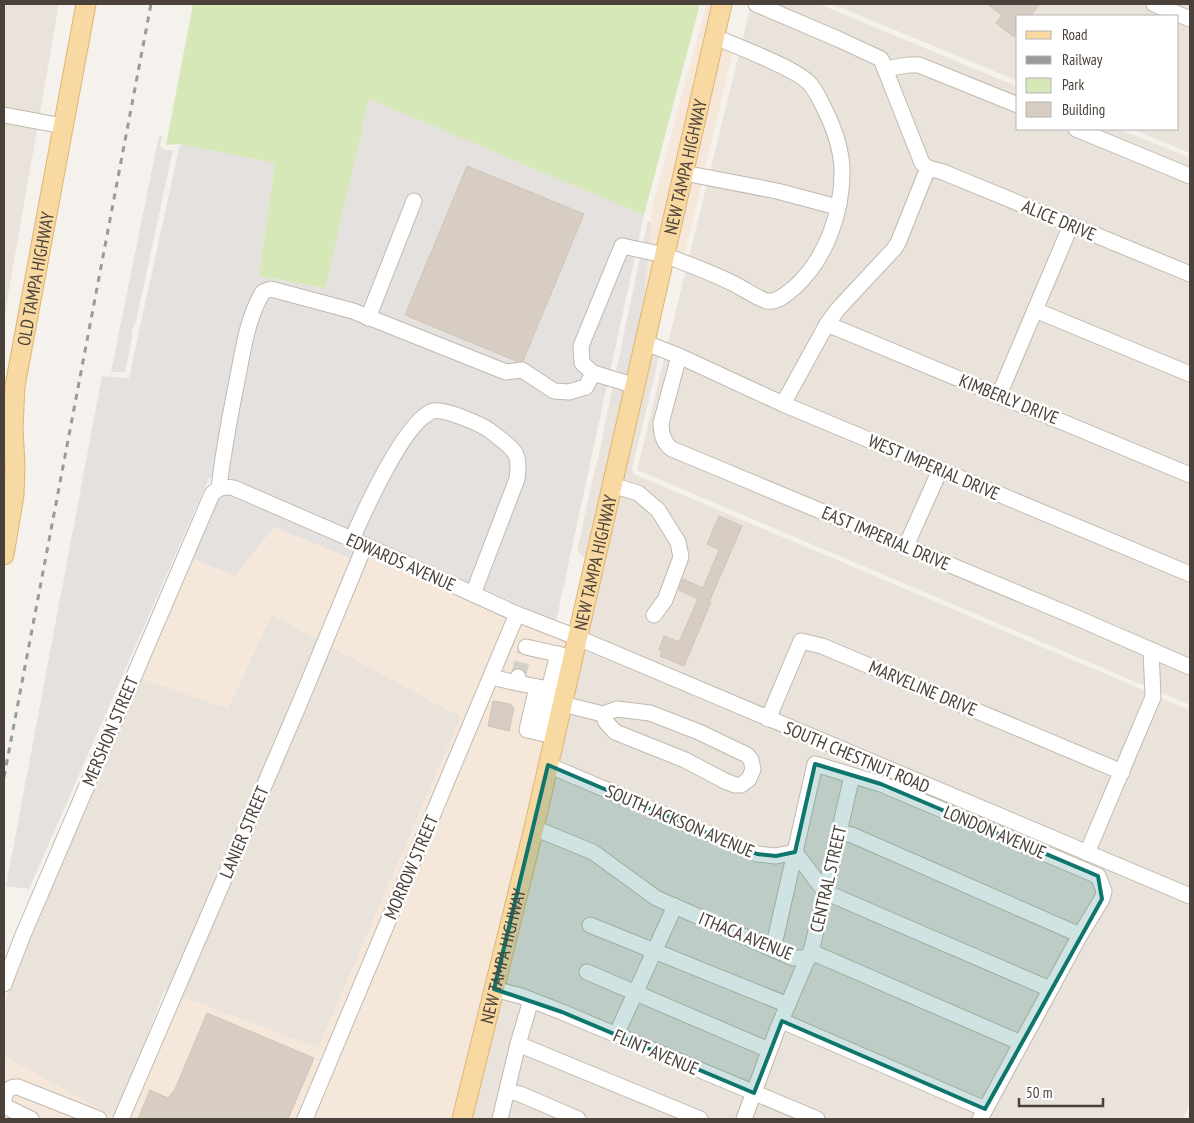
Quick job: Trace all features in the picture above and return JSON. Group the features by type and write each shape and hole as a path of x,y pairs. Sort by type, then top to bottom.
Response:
{"main road":[{"name":"OLD TAMPA HIGHWAY","path":"4,555 14,486 14,386 86,4"},
{"name":"NEW TAMPA HIGHWAY","path":"462,1119 548,766 549,693 565,655 576,637 646,343 722,4"}],"street":[{"path":"756,4 838,39 881,60 922,163 928,168 894,249 838,309 827,324 784,404"},
{"path":"1154,4 1190,19"},
{"path":"636,386 593,374 582,364 582,346 622,246 665,256 731,282 767,301 778,300 805,278 816,262 830,233 837,207 842,168 839,148 831,122 809,82 778,64 715,38"},
{"path":"885,69 919,65 1016,104"},
{"path":"4,116 63,126"},
{"path":"1078,130 1190,176"},
{"name":"ALICE DRIVE","path":"928,168 943,172 1190,274"},
{"path":"684,173 776,191 837,207"},
{"path":"368,318 414,201"},
{"path":"999,395 1072,225"},
{"path":"222,487 222,464 246,338 256,303 263,292 271,290 353,311 506,372 522,370 554,391 569,392 586,387 593,374"},
{"path":"1035,310 1190,374"},
{"name":"KIMBERLY DRIVE","path":"827,324 1190,475"},
{"name":"WEST IMPERIAL DRIVE","path":"646,343 784,404 1190,574"},
{"name":"EAST IMPERIAL DRIVE","path":"679,356 661,424 661,432 667,446 1190,667"},
{"name":"LANIER STREET","path":"121,1119 298,707 359,542 392,460 411,430 425,415 434,411 444,412 488,429 513,449 519,463 517,479 473,594"},
{"path":"906,546 940,470"},
{"path":"612,485 638,494 658,510 678,542 682,557 665,600 654,615"},
{"name":"EDWARDS AVENUE","path":"222,487 234,488 359,542 517,614 576,637"},
{"name":"MERSHON STREET","path":"4,984 23,935 212,494 222,487"},
{"name":"MORROW STREET","path":"305,1119 517,614"},
{"path":"532,620 525,650 565,655"},
{"name":"SOUTH CHESTNUT ROAD","path":"576,637 1190,896"},
{"name":"MARVELINE DRIVE","path":"768,719 801,641 822,646 1122,772"},
{"path":"1087,853 1153,697 1151,650"},
{"path":"491,677 518,680 603,714 617,709 650,713 699,732 746,755 751,760 753,769 749,779 742,785 724,782 685,760 615,732 606,722 603,714"},
{"path":"547,735 527,730 549,693"},
{"name":"LONDON AVENUE","path":"795,852 815,764 881,784 1098,876 1103,887 1102,899 1080,935"},
{"name":"SOUTH JACKSON AVENUE","path":"548,766 757,854 776,856 795,852"},
{"name":"CENTRAL STREET","path":"744,1119 769,1050 812,948 852,776"},
{"name":"ITHACA AVENUE","path":"534,828 593,852 646,892 675,906 793,958 808,958 816,954 1021,1043"},
{"path":"782,1021 982,1114 1080,935 852,835 839,832"},
{"path":"795,852 825,892 1050,989"},
{"path":"773,949 795,852"},
{"path":"616,1035 675,906"},
{"path":"590,925 788,1005"},
{"path":"587,972 769,1050"},
{"name":"FLINT AVENUE","path":"494,989 562,1012 816,1119"},
{"path":"500,1119 531,1000"},
{"path":"518,1044 700,1119"},
{"path":"31,1119 4,1105 9,1088 13,1086 18,1087 100,1119"},
{"path":"507,1091 520,1094 578,1119"}],"highlighted area":[{"path":"815,764 881,784 1098,876 1102,899 985,1109 782,1021 754,1093 562,1012 494,989 548,765 757,854 776,856 795,852"}],"shaded area":[{"path":"4,4 59,4 4,318"},
{"path":"706,4 715,4 641,335 652,207"},
{"path":"751,4 819,4 1016,86 1016,130 1121,130 1190,158 1190,705 637,470"},
{"path":"832,4 1190,4 1190,153 1134,130 1179,130 1179,15 1016,15 1016,80"},
{"path":"720,46 733,52 684,257 673,253"},
{"path":"369,99 644,215 556,621 221,474 209,478 29,889 6,886 102,376 129,378 180,144 275,163 259,276 324,288"},
{"path":"159,135 162,136 160,146 165,150 173,150 136,321 131,332 133,333 125,372 111,372"},
{"path":"648,221 651,222 641,335 620,404 609,404"},
{"path":"652,346 661,349 632,469 634,474 1148,692 1118,764 807,637 765,711 584,634"},
{"path":"637,353 588,561 577,551 609,404 620,404"},
{"path":"227,493 357,548 352,559 274,527 235,576 192,558 217,497"},
{"path":"274,527 352,559 319,640 272,615 228,709 140,678 192,558 235,576"},
{"path":"369,553 509,617 298,1119 128,1119 180,996 318,1048 461,717 330,646"},
{"path":"272,615 319,640 168,992 164,991 135,1069 114,1117 4,1056 4,1010 10,984 140,678"},
{"path":"521,622 569,641 456,1119 312,1119"},
{"path":"330,646 461,717 318,1048 180,996"},
{"path":"581,646 690,694 1190,902 1190,1102 1183,1119 1108,1119 1103,1117 1102,1119 469,1119 541,824"},
{"path":"805,648 821,652 1114,775 1084,845 777,717"},
{"path":"1160,698 1190,710 1190,890 1096,851"},
{"path":"4,1056 114,1117 114,1119 4,1119"}],"green space":[{"path":"193,4 700,4 644,215 369,99 325,288 259,276 275,163 180,144 166,145"}],"building":[{"path":"987,4 1040,4 1031,15 1016,15 1016,34 1014,37 996,23 1002,15"},
{"path":"467,166 584,214 523,361 516,361 405,315"},
{"path":"719,516 742,526 684,666 660,656 662,652 659,650 664,636 679,642 698,599 679,590 683,579 703,588 719,550 707,544"},
{"path":"493,701 510,704 514,708 509,731 488,726"},
{"path":"207,1013 314,1058 288,1119 138,1119 150,1090 168,1098 175,1089"}],"tunnel":[{"path":"518,677 524,653"}],"railway":[{"path":"4,777 151,4"}]}
